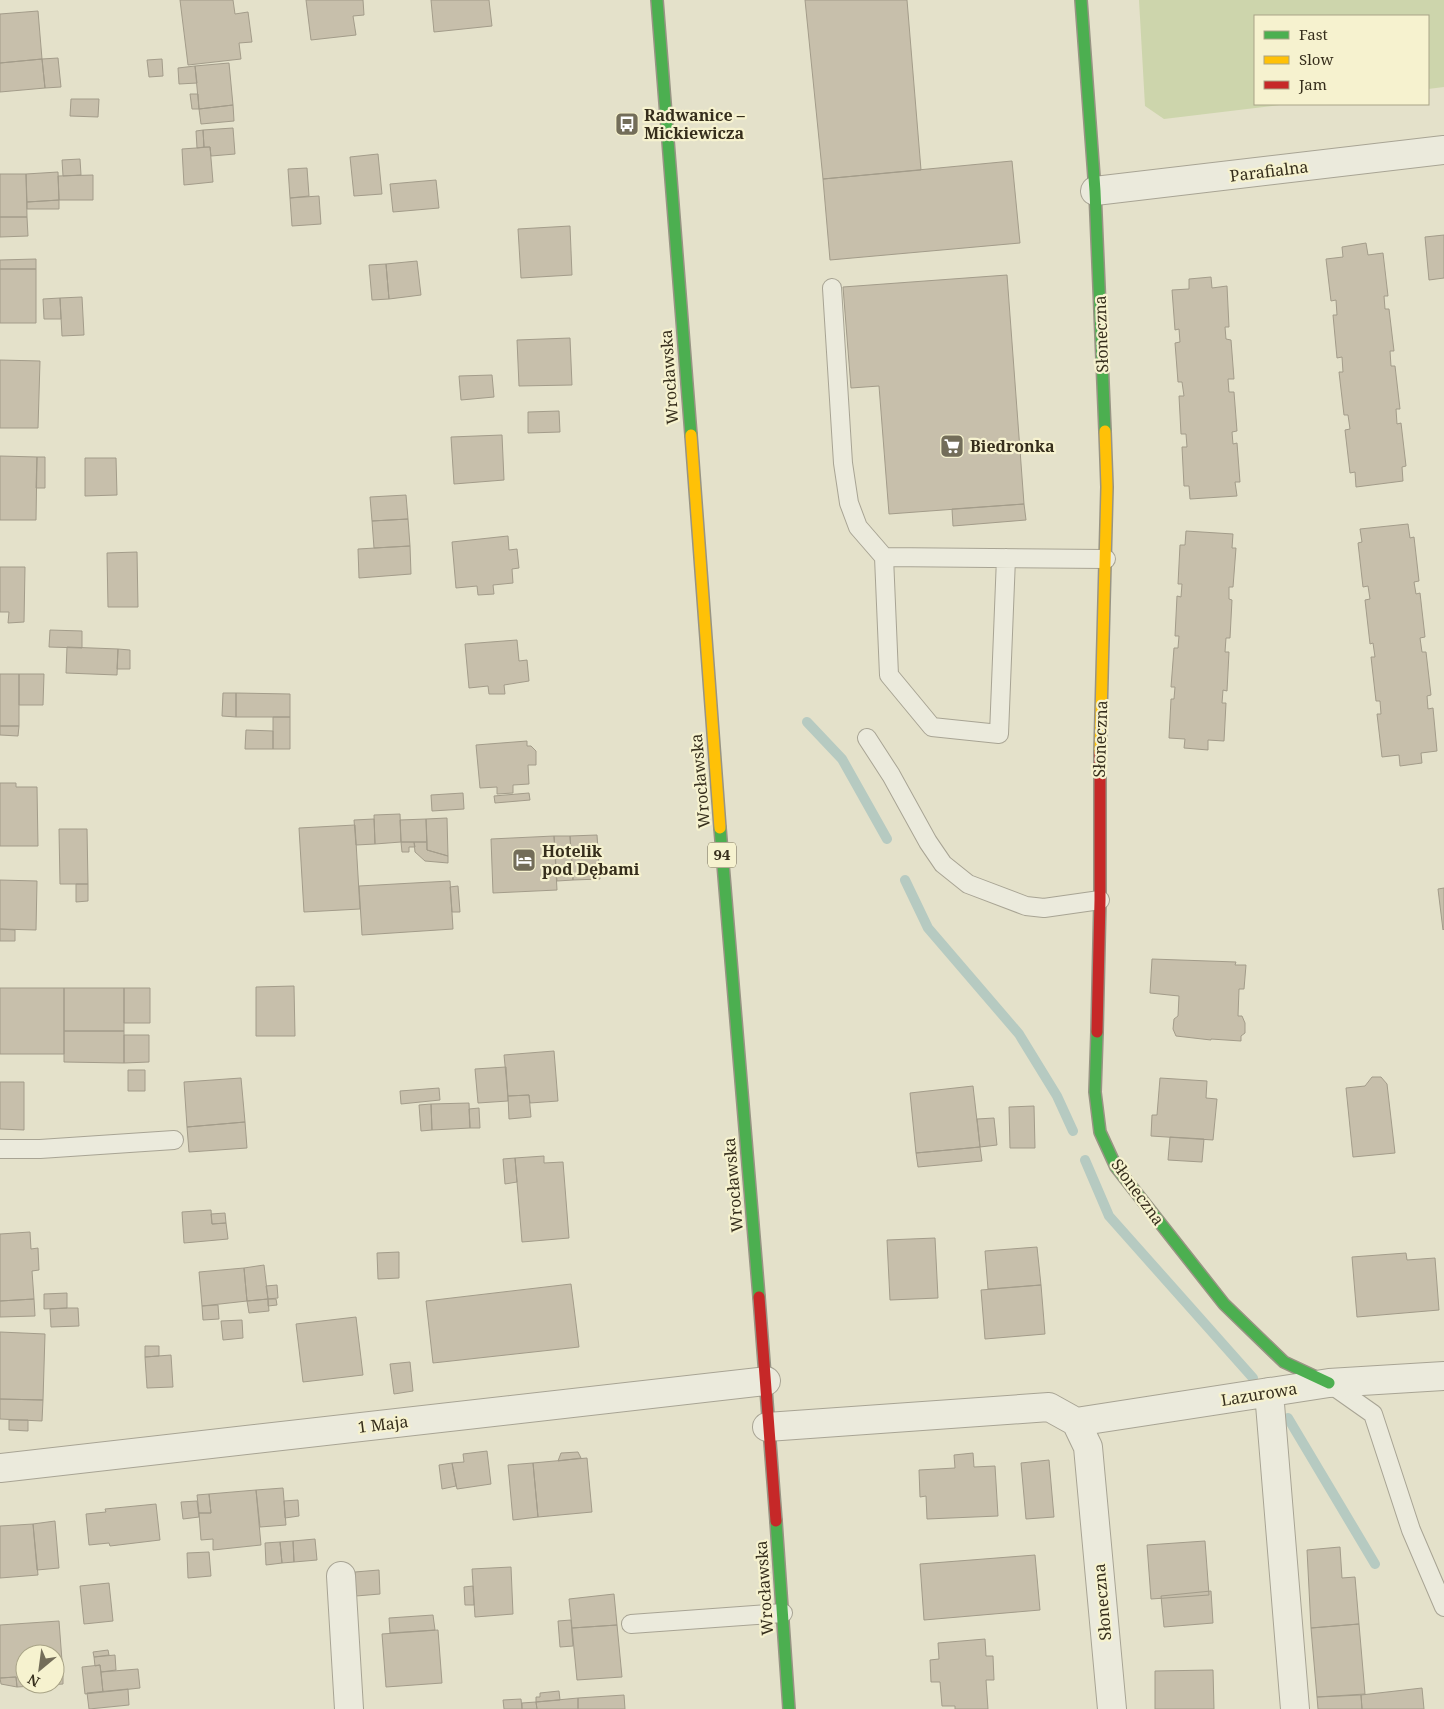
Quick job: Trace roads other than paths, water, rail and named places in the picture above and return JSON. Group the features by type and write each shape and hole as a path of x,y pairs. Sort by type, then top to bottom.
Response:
{"main road":[{"name":"Wrocławska","path":"657,0 707,640 710,706 766,1381 789,1709"},
{"name":"Słoneczna","path":"1081,0 1095,191 1107,487 1098,809 1100,900 1095,1092 1100,1132 1116,1167 1224,1304 1284,1362 1329,1383"}],"street":[{"name":"Parafialna","path":"1095,191 1444,150"},
{"name":"Lazurowa","path":"1076,1422 1329,1383 1444,1376"},
{"name":"1 Maja","path":"0,1468 766,1381"},
{"path":"1269,1392 1295,1709"},
{"path":"768,1426 1049,1407 1076,1422"},
{"name":"Słoneczna","path":"1076,1422 1088,1447 1112,1709"},
{"path":"341,1576 349,1709"}],"lane":[{"path":"832,288 843,463 849,503 858,527 884,557 889,675 932,727 1000,734 1006,558"},
{"path":"884,557 1106,559"},
{"path":"867,738 943,864 968,884 1026,906 1044,908 1100,900"},
{"path":"0,1148 40,1149 174,1140"},
{"path":"1329,1383 1373,1414 1411,1530 1444,1607"},
{"path":"631,1624 783,1612"}],"waterway":[{"path":"807,722 842,759 887,839"},
{"path":"905,880 928,928 1019,1034 1057,1096 1073,1131"},
{"path":"1085,1160 1109,1216 1253,1378"},
{"path":"1288,1418 1375,1564"}],"place":[{"name":"Radwanice – Mickiewicza","path":"627,124"},
{"name":"Biedronka","path":"952,446"},
{"name":"Hotelik pod Dębami","path":"524,860"}]}
